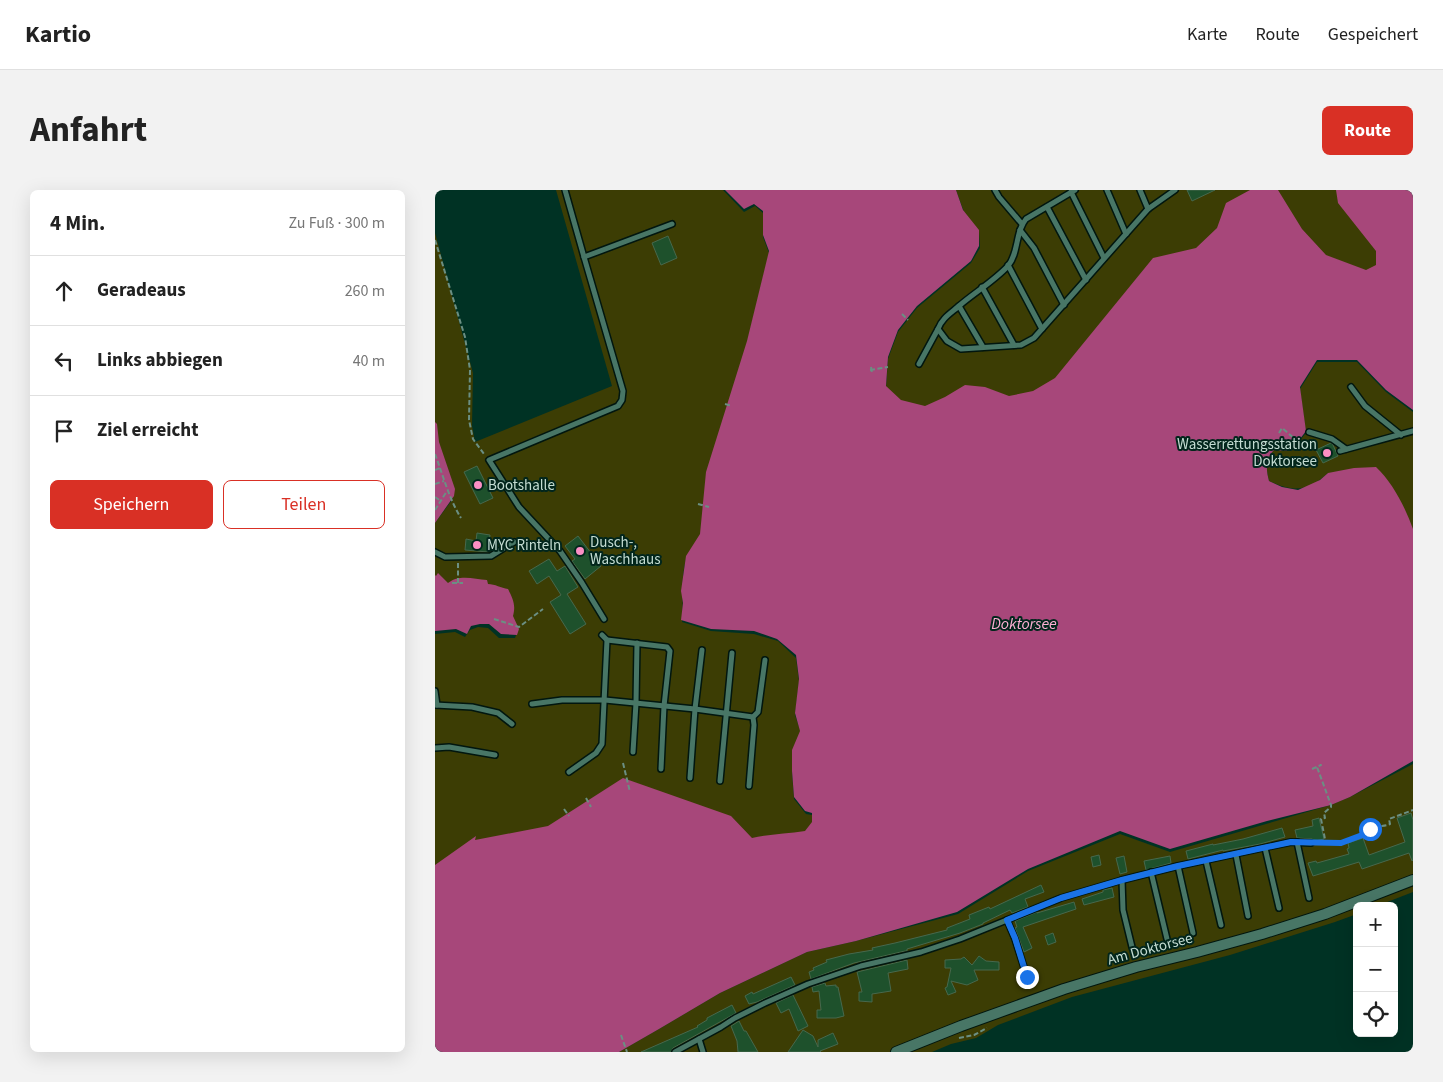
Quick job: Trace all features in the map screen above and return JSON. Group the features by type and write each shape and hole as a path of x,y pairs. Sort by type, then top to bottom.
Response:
{"street":[{"name":"Am Doktorsee","path":"895,1052 1064,989 1136,967 1261,934 1325,914 1413,880"}],"lane":[{"path":"565,190 623,391 622,400 618,406 489,460 519,508 560,551 604,619"},
{"path":"995,190 1022,224"},
{"path":"1107,190 1126,234"},
{"path":"1140,190 1148,209"},
{"path":"939,329 947,341 961,349 1021,345 1034,338 1148,209 1175,190"},
{"path":"919,364 941,322 1008,266 1016,252 1020,230 1026,219 1073,191 1104,258"},
{"path":"1047,207 1085,280"},
{"path":"584,256 672,224"},
{"path":"1020,230 1034,248 1063,304"},
{"path":"1008,266 1042,329"},
{"path":"983,287 1014,346"},
{"path":"959,306 983,347"},
{"path":"1351,387 1365,406 1401,435"},
{"path":"1309,432 1332,440 1343,450 1413,431"},
{"path":"435,552 445,557 491,556 514,542"},
{"path":"602,635 607,640 667,647 670,651 664,706 661,769"},
{"path":"569,772 596,753 602,744 607,640"},
{"path":"633,752 637,643"},
{"path":"690,778 702,650"},
{"path":"720,781 733,653"},
{"path":"753,717 758,712 765,660"},
{"path":"435,691 436,705 472,707 498,713 512,724"},
{"path":"532,704 562,700 605,700 753,717"},
{"path":"749,786 753,717"},
{"path":"435,748 449,747 495,755"},
{"path":"675,1052 735,1018 808,984 861,966 893,959 960,939 1061,898 1178,866 1291,842 1311,844"},
{"path":"1297,842 1309,898"},
{"path":"1265,848 1279,908"},
{"path":"1236,855 1248,916"},
{"path":"1206,861 1221,925"},
{"path":"1178,866 1193,933"},
{"path":"1151,872 1167,939"},
{"path":"1122,880 1123,910 1132,947"},
{"path":"1007,920 1015,938 1027,977"},
{"path":"699,1040 703,1052"}],"path":[{"path":"435,240 465,337 470,370 469,420 473,440 489,460"},
{"path":"901,314 909,320"},
{"path":"871,370 888,367"},
{"path":"725,404 732,406"},
{"path":"1279,433 1283,428 1301,444"},
{"path":"435,455 456,510 461,518"},
{"path":"435,470 440,468"},
{"path":"435,484 444,481"},
{"path":"435,510 448,490"},
{"path":"435,497 441,501"},
{"path":"698,504 709,506"},
{"path":"458,583 459,561"},
{"path":"453,583 463,583"},
{"path":"494,619 519,627 543,609"},
{"path":"623,763 631,792"},
{"path":"1312,769 1321,765 1317,767 1331,805 1324,813 1325,818 1321,819 1326,844"},
{"path":"586,798 591,807"},
{"path":"564,809 569,816"},
{"path":"1311,844 1341,843 1365,834 1370,829 1391,824 1389,819 1413,810"},
{"path":"954,1039 974,1035 988,1027"},
{"path":"621,1035 627,1052"}],"shaded area":[{"path":"556,190 723,190 744,212 755,206 763,213 763,237 769,253 700,536 690,550 684,567 682,622 711,631 754,634 778,641 796,658 799,681 795,715 801,733 792,752 792,773 794,799 806,814 812,815 812,824 806,833 752,840 548,828 435,867 435,634 455,632 465,637 470,630 478,627 488,628 499,638 515,638 519,627 446,586 435,576 435,523 452,500 454,492 437,445 435,427 435,233 473,373 472,426 475,442 612,386"},
{"path":"956,190 1254,190 1217,230 1055,380 1034,393 925,409 901,402 886,388 888,359 898,332 917,308 971,263 980,248 979,232 964,212"},
{"path":"1257,190 1339,190 1380,252 1380,267 1367,275 1326,257 1265,193"},
{"path":"1317,362 1357,362 1386,392 1413,412 1413,530 1328,473 1313,484 1300,488 1286,487 1269,481 1267,464 1271,453 1274,450 1291,451 1306,433 1300,389"},
{"path":"1413,764 1413,892 1387,902 1353,902 1353,915 1335,922 1230,955 1072,997 998,1025 976,1038 951,1044 932,1052 619,1052 720,993 807,952 958,914 1028,871 1120,834 1170,852 1331,805"}],"water":[{"name":"Doktorsee","path":"725,190 956,190 963,210 979,230 979,246 971,261 917,306 898,330 888,357 886,386 901,400 925,406 965,385 985,387 1009,396 1033,391 1055,378 1153,258 1196,248 1217,228 1226,203 1250,190 1278,190 1302,229 1326,255 1366,270 1376,265 1376,251 1338,203 1336,190 1413,190 1413,410 1386,390 1357,360 1317,360 1300,387 1306,431 1291,451 1274,450 1269,457 1267,469 1269,481 1282,487 1298,490 1320,480 1328,473 1354,468 1376,467 1388,480 1402,504 1413,529 1413,761 1350,797 1331,805 1170,849 1120,831 1028,869 957,912 856,941 807,952 720,993 619,1052 435,1052 435,865 476,836 475,840 548,826 623,778 731,816 752,838 805,831 812,822 812,813 805,811 794,797 792,750 800,731 795,713 799,679 796,655 777,639 754,631 711,629 681,620 683,603 681,591 686,556 700,534 706,472 747,341 769,251 763,235 763,211 754,204 744,209"},
{"path":"435,422 437,424 439,442 455,489 454,496 435,523"},
{"path":"438,573 448,583 452,580 472,578 487,580 488,584 508,589 513,602 513,616 519,629 517,635 501,634 489,624 471,626 467,634 456,629 435,631 435,575"}],"building":[{"path":"1187,190 1215,190 1192,201"},
{"path":"668,236 677,258 661,265 652,243"},
{"name":"Wasserrettungsstation Doktorsee","path":"1331,443 1338,456 1323,463 1316,450"},
{"name":"Bootshalle","path":"477,466 493,498 480,504 464,472"},
{"name":"MYC Rinteln","path":"477,533 490,535 488,552 465,550 466,539 476,541"},
{"name":"Dusch-, Waschhaus","path":"578,536 601,566 585,579 572,561 575,559 565,546"},
{"path":"549,559 557,571 565,566 578,587 567,594 586,624 570,634 550,602 561,595 549,576 537,584 529,571"},
{"path":"1411,813 1413,820 1412,861 1409,853 1362,869 1359,862 1313,876 1308,863 1316,861 1317,863 1349,854 1347,849 1349,848 1348,843 1363,838 1369,855 1405,842 1397,818"},
{"path":"1319,818 1324,839 1315,841 1297,838 1295,830 1313,826 1312,820"},
{"path":"1282,828 1285,837 1188,859 1186,851 1243,839"},
{"path":"1099,855 1101,865 1093,867 1091,857"},
{"path":"1124,856 1127,872 1120,874 1116,858"},
{"path":"1170,856 1171,863 1146,870 1144,861"},
{"path":"1041,885 1044,892 1025,899 1028,907 1012,913 1010,910 983,924 907,949 907,951 854,963 811,979 809,972 814,970 813,968 827,962 826,960 873,950 872,948 947,930 947,928 970,919 969,915 989,907 990,909"},
{"path":"1112,888 1114,897 1084,905 1082,899"},
{"path":"1074,902 1076,909 1023,927 1032,948 1024,952 1015,928 1017,927 1015,921 1037,912"},
{"path":"1053,933 1056,942 1048,945 1045,936"},
{"path":"979,956 986,961 999,962 999,970 974,970 978,980 967,985 951,981 956,992 948,995 945,988 947,987 951,968 945,968 945,960 961,959 964,957 972,965"},
{"path":"907,960 908,969 888,973 891,991 872,994 872,1002 859,1001 859,992 862,992 857,972"},
{"path":"791,977 795,985 749,1004 745,996"},
{"path":"825,983 826,986 836,985 838,987 844,1016 817,1018 817,1010 821,1010 819,991 813,992 812,987"},
{"path":"793,995 808,1026 798,1031 789,1009 781,1013 776,1003"},
{"path":"732,1005 736,1013 673,1048 671,1052 641,1052 698,1027 707,1018"},
{"path":"739,1021 758,1052 738,1052 737,1041 731,1026"},
{"path":"803,1030 813,1036 818,1047 818,1040 833,1033 838,1044 821,1052 788,1052"}],"place":[{"name":"Wasserrettungsstation Doktorsee","path":"1327,453"},
{"name":"Bootshalle","path":"478,485"},
{"name":"MYC Rinteln","path":"477,545"},
{"name":"Dusch-, Waschhaus","path":"580,551"}],"route":[{"path":"1027,977 1015,938 1007,920 1061,898 1122,880 1291,842 1311,844 1341,843 1365,834 1370,829"}]}
